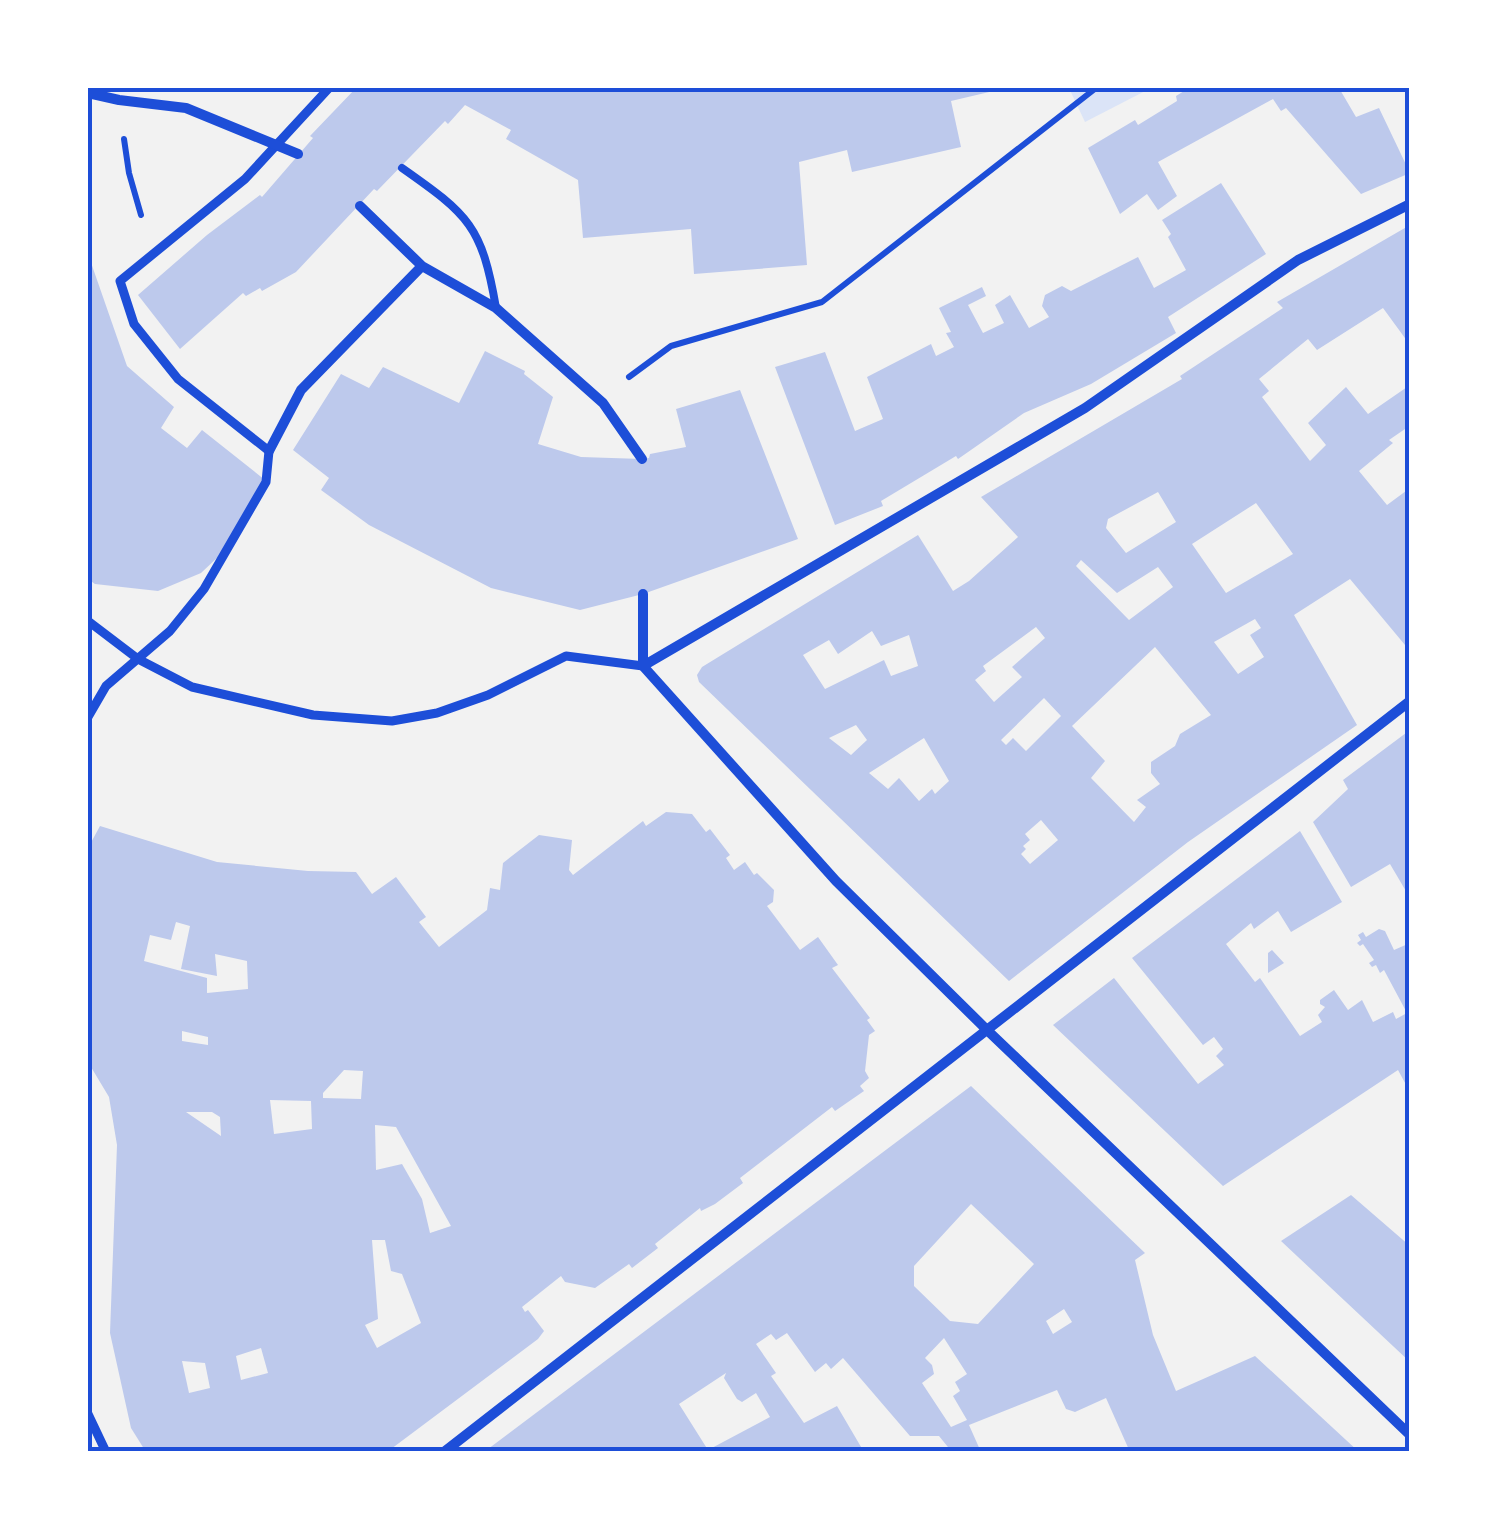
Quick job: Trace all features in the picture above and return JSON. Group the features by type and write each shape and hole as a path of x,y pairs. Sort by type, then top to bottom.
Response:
{"street":[{"path":"269,451 178,378 134,324 120,282 245,178 329,88"},
{"path":"88,92 186,108 298,154"},
{"path":"88,621 138,659 192,687 312,714 392,721 437,713 488,694 566,656 643,666 1086,408 1298,260 1410,204"},
{"path":"360,206 422,266 496,308 603,403 642,459"},
{"path":"88,717 106,686 170,632 204,589 266,482 269,451 302,390 422,266"},
{"path":"643,594 643,666 836,880 1410,1435"},
{"path":"444,1452 1410,701"},
{"path":"88,1414 106,1452"}],"lane":[{"path":"402,168 444,198 471,224 488,262 496,308"}],"path":[{"path":"603,403 636,369 671,346 822,302 1096,88"},
{"path":"119,100 130,173 152,254"}],"shaded area":[{"path":"1069,88 1151,88 1085,122"}],"building":[{"path":"356,88 1002,89 951,101 961,147 852,172 847,150 799,162 807,265 694,274 691,229 583,238 578,180 506,139 511,130 465,105 377,191 374,189 296,272 262,291 260,288 246,296 243,293 180,349 138,295 207,235 262,197 313,138 310,136"},
{"path":"1189,88 1339,88 1356,117 1379,108 1410,173 1361,194 1286,108 1281,111 1273,99 1158,162 1177,196 1158,210 1147,194 1120,214 1088,148 1135,120 1138,125 1177,101 1176,96"},
{"path":"1221,183 1266,254 1168,317 1176,333 1091,384 1024,413 958,459 956,456 881,501 883,506 835,525 775,367 825,352 855,431 883,419 867,377 931,344 936,356 954,347 939,308 982,287 986,296 968,305 983,333 1004,323 995,305 1010,295 1029,328 1049,317 1042,306 1045,295 1062,286 1071,291 1138,257 1154,288 1186,270 1162,220"},
{"path":"1410,225 1410,345 1383,308 1317,350 1308,339 1259,379 1269,391 1262,397 1310,461 1326,445 1308,423 1346,387 1368,414 1410,385 1410,435 1405,429 1389,440 1393,443 1359,471 1387,505 1410,488 1410,651 1350,579 1294,615 1357,725 1188,842 1009,981 699,682 697,675 702,667 918,535 953,591 969,581 1018,537 981,497 1182,379 1180,376 1283,308 1277,302","holes":["1158,492 1176,522 1126,553 1106,528 1108,519","1256,503 1293,554 1226,593 1192,544","1081,560 1117,593 1158,567 1173,587 1129,620 1076,566","1255,619 1261,628 1250,635 1264,657 1238,674 1214,642","1036,627 1045,638 1012,667 1022,677 994,702 975,680 986,671 983,666","872,631 881,646 909,635 918,666 891,676 884,660 825,689 803,655 829,640 838,654","1155,647 1211,715 1180,734 1175,746 1151,762 1151,773 1160,784 1137,800 1146,807 1134,822 1091,778 1105,761 1072,726","1044,698 1061,716 1026,751 1013,738 1006,745 1001,740","856,725 867,740 851,755 829,738","924,738 949,781 935,794 932,789 919,801 899,778 888,789 869,773","1041,820 1058,840 1030,864 1021,854 1030,840 1025,834"]},
{"path":"88,254 127,366 174,407 161,428 187,448 202,430 265,480 218,557 201,573 158,591 95,584 88,579"},
{"path":"485,351 525,371 553,397 538,444 581,457 642,459 686,447 676,409 740,390 798,539 643,594 580,610 491,588 369,525 321,490 329,478 293,450 341,374 369,388 383,367 459,403"},
{"path":"1410,730 1410,898 1390,864 1351,887 1313,822 1348,789 1343,780"},
{"path":"666,812 692,814 706,832 710,829 730,855 726,858 734,870 745,862 754,875 757,873 774,890 773,902 767,906 800,950 818,937 838,965 832,968 870,1018 867,1020 875,1031 869,1035 865,1071 869,1078 860,1086 864,1091 835,1111 832,1107 740,1178 743,1183 715,1204 701,1211 700,1208 655,1244 658,1248 632,1268 629,1264 595,1288 565,1282 561,1276 522,1307 544,1331 538,1339 387,1452 146,1452 131,1428 110,1333 117,1145 109,1097 88,1062 88,848 100,826 217,862 356,872 372,894 396,877 426,917 419,922 439,947 487,910 490,888 500,890 503,863 539,835 572,840 569,870 573,875 643,821 646,826","holes":["176,922 190,926 181,969 217,976 215,954 247,961 248,989 207,993 207,978 144,961 150,935 171,940","182,1031 208,1037 208,1045 182,1041","344,1070 363,1071 361,1099 323,1098","270,1100 311,1101 312,1129 274,1134","186,1112 212,1112 220,1117 221,1136","375,1125 396,1127 451,1226 430,1233 422,1199 402,1164 376,1170","372,1240 385,1240 391,1271 402,1274 421,1323 377,1348 365,1325 378,1319","261,1348 268,1373 241,1380 236,1356","182,1361 205,1363 210,1388 189,1393"]},
{"path":"1300,831 1342,902 1291,932 1278,911 1254,929 1251,923 1226,944 1255,982 1260,978 1300,1036 1322,1022 1318,1015 1325,1007 1320,1000 1334,990 1348,1010 1362,1000 1373,1022 1393,1012 1396,1019 1407,1013 1384,970 1380,973 1376,965 1372,967 1369,963 1374,960 1363,944 1357,943 1361,940 1358,935 1363,932 1366,937 1379,929 1385,931 1394,950 1410,943 1410,1092 1398,1070 1223,1186 1053,1025 1114,978 1198,1084 1224,1065 1216,1056 1223,1049 1214,1037 1203,1045 1132,958"},
{"path":"1272,950 1284,963 1268,973 1268,953"},
{"path":"971,1086 1145,1253 1135,1260 1153,1335 1176,1391 1255,1356 1359,1452 1130,1452 1106,1398 1075,1412 1066,1409 1057,1390 969,1425 981,1452 952,1452 939,1436 910,1436 843,1358 831,1369 826,1363 815,1372 787,1333 776,1340 771,1334 756,1344 776,1373 771,1376 804,1423 837,1406 864,1452 484,1452","holes":["971,1204 1034,1264 978,1324 950,1321 914,1286 914,1266","1064,1309 1072,1322 1053,1334 1046,1321","944,1338 967,1374 955,1382 960,1391 953,1396 967,1420 951,1427 922,1383 934,1374 925,1358","726,1373 724,1378 737,1399 742,1402 756,1393 770,1417 708,1450 679,1404"]},
{"path":"1351,1195 1410,1246 1410,1362 1281,1241"}]}
